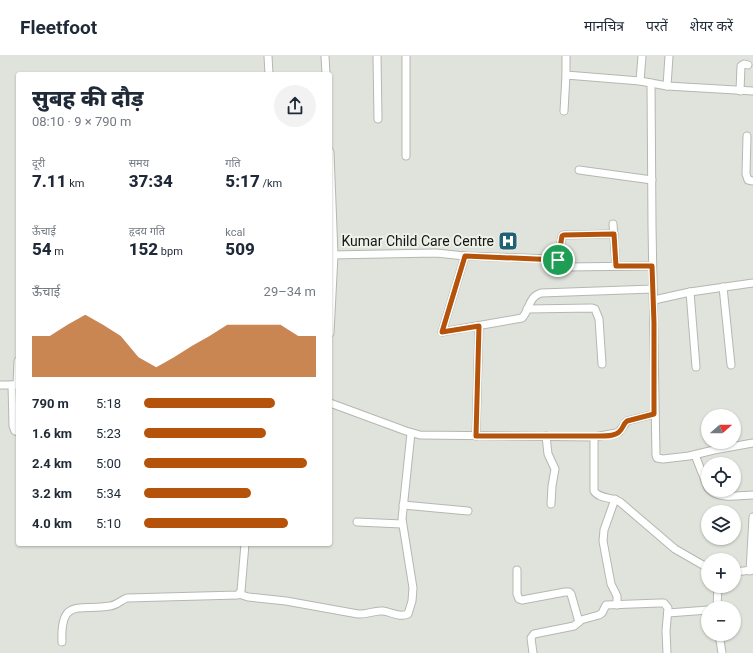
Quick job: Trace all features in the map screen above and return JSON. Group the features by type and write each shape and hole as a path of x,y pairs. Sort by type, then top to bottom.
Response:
{"street":[{"path":"268,56 269,72"},
{"path":"325,56 326,72"},
{"path":"377,56 378,119"},
{"path":"406,56 406,156"},
{"path":"564,111 566,56"},
{"path":"640,81 642,56"},
{"path":"667,86 669,56"},
{"path":"740,91 741,66 744,64 748,65"},
{"path":"566,75 640,81 667,86 753,91"},
{"path":"651,83 652,266 654,300 654,414 656,455 657,458 663,459 695,455 753,443"},
{"path":"747,136 746,174 748,180 753,181"},
{"path":"579,170 652,180"},
{"path":"613,224 616,266"},
{"path":"614,234 562,236 558,260 560,265 652,266"},
{"path":"332,255 436,253 465,256 558,260"},
{"path":"465,256 442,332 519,319 524,316 531,299 536,295 653,289"},
{"path":"654,300 690,292 753,283"},
{"path":"723,287 731,365"},
{"path":"690,292 696,367"},
{"path":"527,309 595,309 599,319 602,364"},
{"path":"476,436 479,326"},
{"path":"0,385 16,385 13,426 16,431"},
{"path":"332,404 420,435 594,436 619,432 624,423 627,421 654,414"},
{"path":"62,642 63,620 68,612 76,608 112,606 127,598 230,596 239,594 358,614 383,611 405,616 409,612 412,588 402,524 411,433"},
{"path":"546,436 548,454 555,469 552,486 552,504"},
{"path":"594,436 594,491 599,496 615,499 630,509 675,549 701,564"},
{"path":"695,455 701,470"},
{"path":"741,495 753,495"},
{"path":"615,499 604,530 603,541 611,584 617,596 616,605"},
{"path":"403,505 468,511"},
{"path":"741,571 752,570 753,517"},
{"path":"357,522 402,524"},
{"path":"239,594 241,591 245,546"},
{"path":"517,570 519,599 522,600 570,592 579,622"},
{"path":"533,653 531,640 534,634 574,626 581,620 599,615 602,613 606,605 660,603 666,606 668,613 666,631 667,653"},
{"path":"668,613 701,611"},
{"path":"720,641 722,653"}],"place":[{"name":"Kumar Child Care Centre","path":"508,241"}],"route":[{"path":"566,234 614,234 616,266 652,266 654,300 654,414 627,421 624,423 619,432 611,435 476,436 479,326 442,332 465,256 558,260 562,236 566,234"}]}
